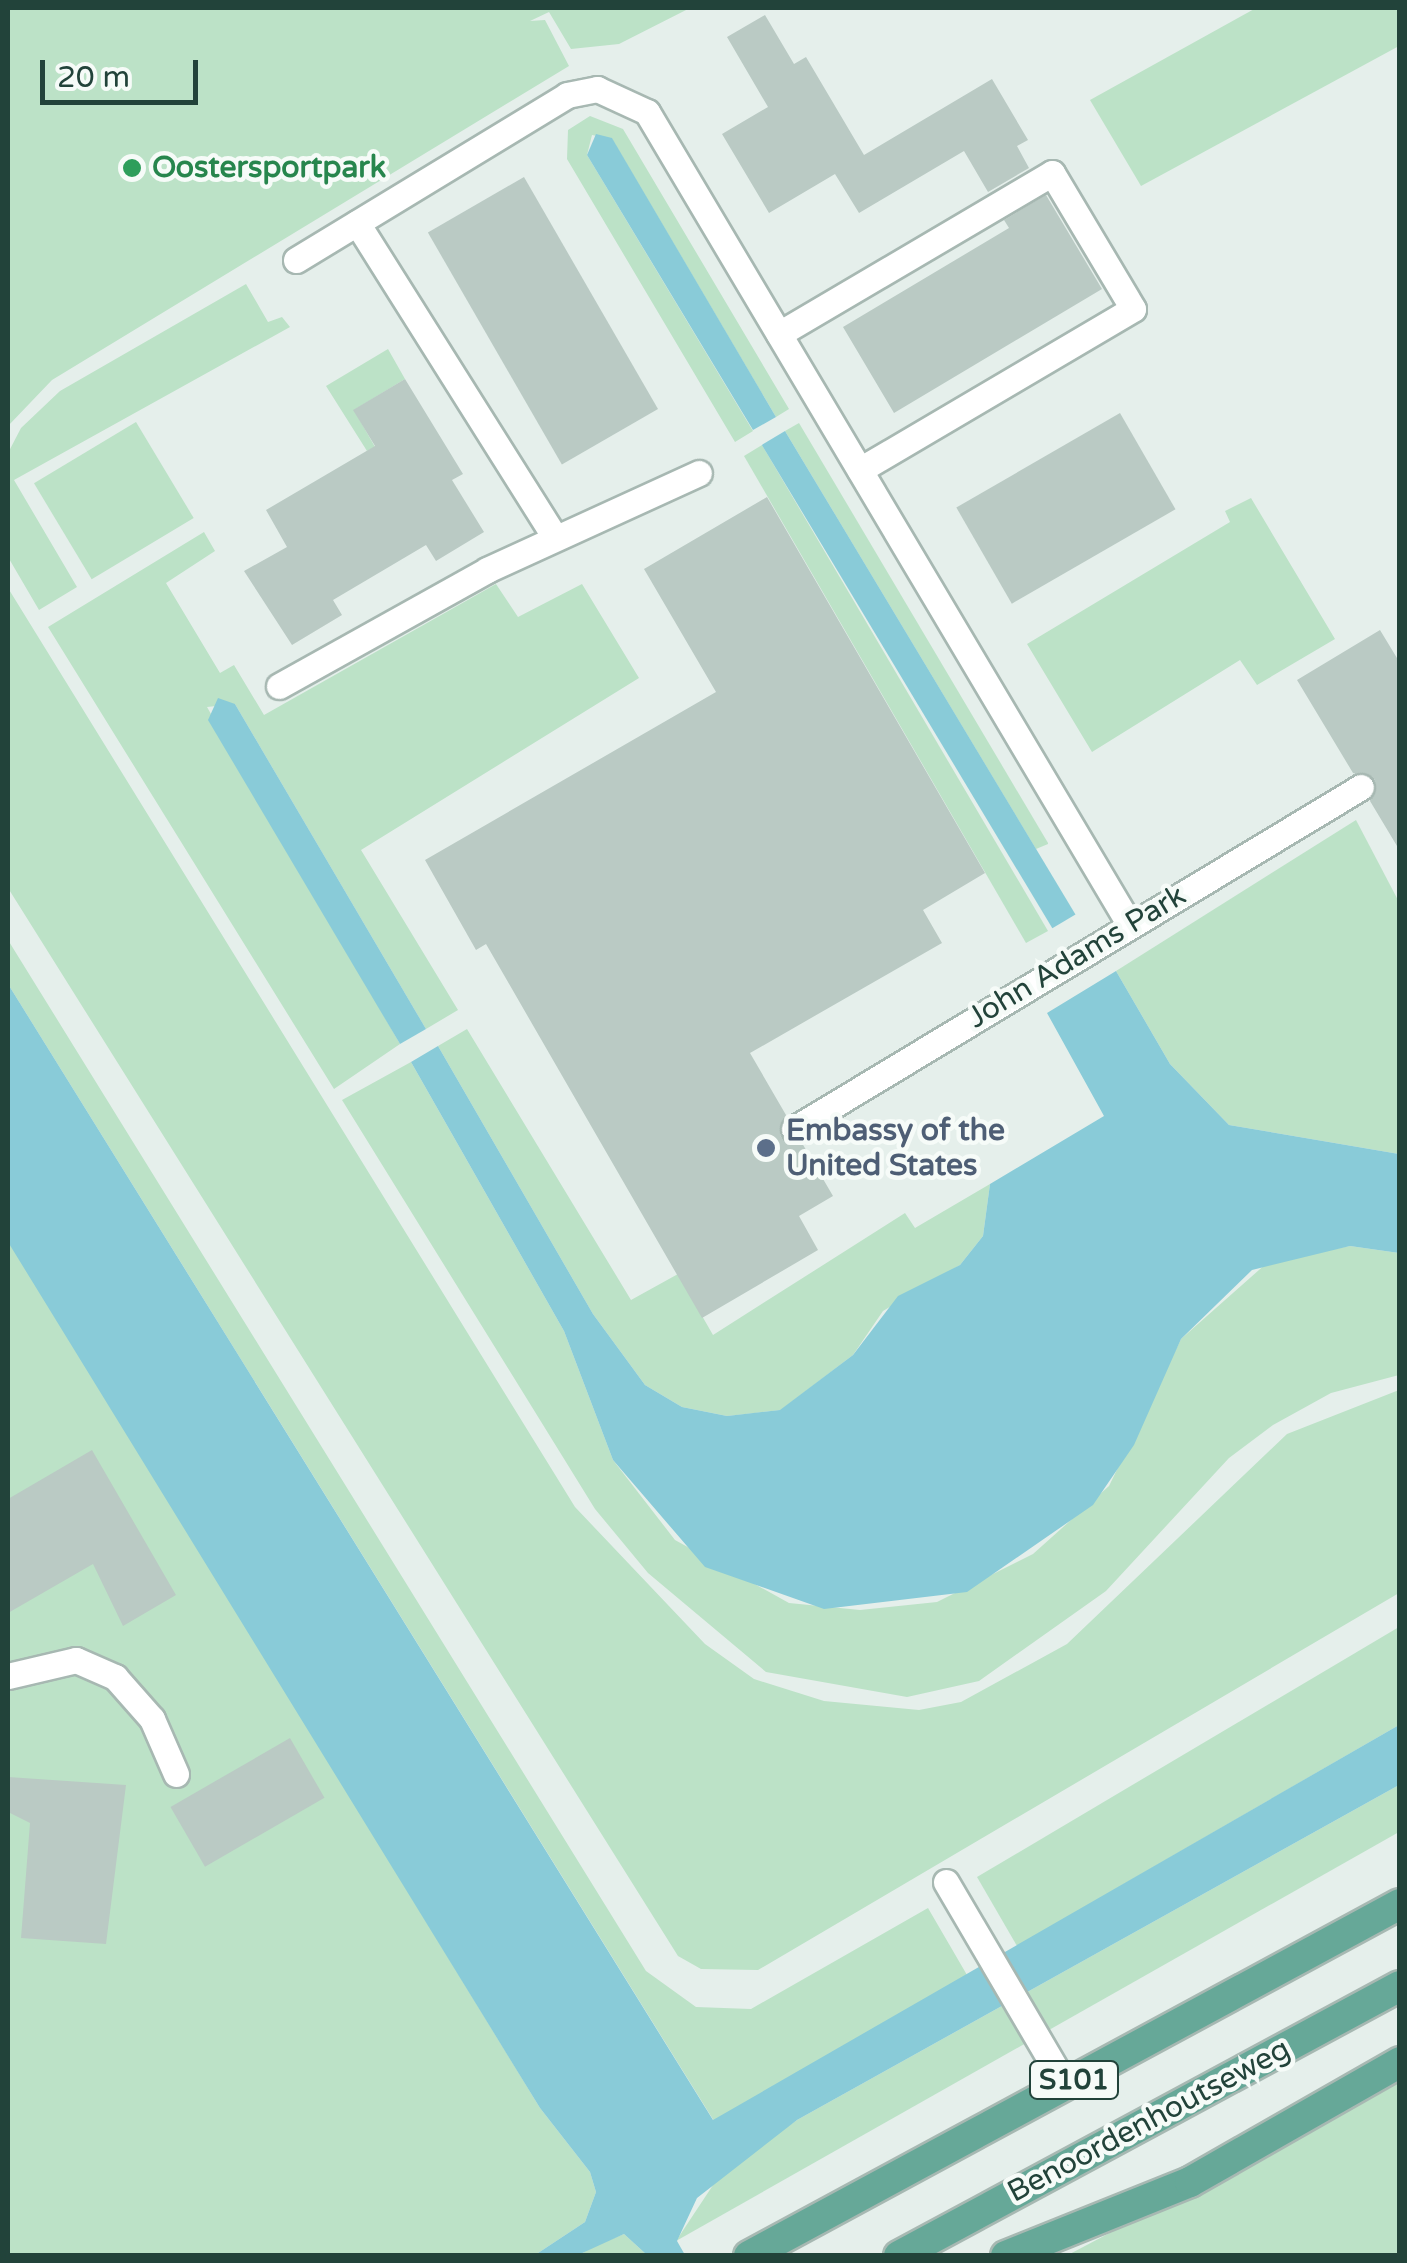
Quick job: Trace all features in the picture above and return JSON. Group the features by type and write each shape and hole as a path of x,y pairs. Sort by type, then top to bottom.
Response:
{"main road":[{"name":"S101","path":"749,2256 1400,1904"},
{"name":"Benoordenhoutseweg","path":"899,2256 1400,1986"},
{"path":"1006,2256 1190,2182 1400,2062"}],"lane":[{"path":"296,260 567,95 597,89 647,112 1130,925"},
{"path":"779,334 1052,172 1133,309 860,470"},
{"path":"357,223 556,538"},
{"path":"279,686 556,538 699,472"},
{"name":"John Adams Park","path":"794,1129 1362,787"},
{"path":"8,1676 76,1660 115,1676 152,1718 176,1774"},
{"path":"946,1882 1065,2085"}],"green space":[{"name":"Oostersportpark","path":"8,8 690,8 619,44 571,49 549,12 530,21 545,20 569,66 52,380 8,426"},
{"path":"1256,8 1399,8 1399,46 1141,186 1090,100"},
{"path":"590,116 623,129 789,409 776,417 612,139 592,135 587,155 753,431 735,442 567,159 568,130"},
{"path":"246,284 268,322 282,317 290,327 14,480 77,587 39,610 8,557 8,453 21,428 60,391"},
{"path":"388,349 405,379 354,410 375,447 367,451 326,386"},
{"path":"136,422 194,518 92,579 34,483"},
{"path":"799,423 1048,844 1036,849 785,431"},
{"path":"762,445 1048,931 1026,943 744,456"},
{"path":"1251,498 1335,639 1257,685 1240,660 1092,752 1027,644 1230,522 1225,511"},
{"path":"204,532 215,551 166,583 220,673 234,665 264,715 496,584 518,617 582,584 639,678 361,850 458,1010 426,1029 235,704 207,707 400,1044 334,1089 48,627"},
{"path":"8,588 575,1507 705,1644 754,1679 824,1701 919,1710 961,1702 1067,1644 1287,1434 1399,1390 1399,1593 758,1970 701,1969 678,1956 8,888"},
{"path":"1356,820 1399,902 1399,1154 1229,1125 1170,1064 1116,971"},
{"path":"8,940 646,1971 696,2007 751,2009 928,1908 967,1975 714,2121 8,984"},
{"path":"467,1029 631,1300 678,1274 713,1335 905,1213 915,1228 990,1184 983,1236 960,1265 883,1311 853,1355 781,1410 727,1416 682,1407 645,1385 593,1314 438,1046"},
{"path":"411,1062 564,1331 613,1460 675,1540 789,1603 860,1610 937,1602 1033,1554 1109,1486 1181,1339 1268,1262 1350,1246 1399,1253 1399,1375 1331,1393 1273,1425 1229,1458 1106,1591 979,1681 907,1697 766,1672 648,1573 595,1509 342,1100"},
{"path":"8,1144 86,1364 540,2108 590,2172 596,2192 585,2222 535,2255 8,2255"},
{"path":"1399,1627 1399,1725 1017,1946 977,1877"},
{"path":"1399,1785 1399,1832 676,2241 721,2173 797,2120"},
{"path":"1399,2080 1399,2255 1066,2256 1390,2085"},
{"path":"624,2234 647,2255 578,2256 592,2247"}],"water":[{"path":"596,134 612,138 776,417 753,430 587,155"},
{"path":"785,431 1075,914 1052,928 762,445"},
{"path":"218,698 235,704 426,1029 400,1044 208,720"},
{"path":"1116,971 1170,1064 1229,1125 1399,1154 1399,1253 1350,1246 1252,1270 1181,1339 1134,1445 1093,1505 967,1592 824,1609 705,1567 613,1460 564,1331 411,1062 438,1046 593,1314 645,1385 682,1407 727,1416 780,1410 853,1355 898,1296 960,1265 983,1236 990,1184 1104,1116 1047,1013"},
{"path":"8,984 713,2120 1399,1725 1399,1785 797,2120 697,2198 677,2241 685,2255 647,2255 624,2234 578,2255 535,2255 585,2222 596,2192 590,2172 540,2108 8,1242"}],"building":[{"path":"765,15 794,64 806,57 864,155 992,79 1028,140 1017,146 1029,168 988,192 964,151 859,213 835,174 769,213 722,134 768,107 727,37"},
{"path":"524,177 658,409 562,465 428,232"},
{"path":"1046,195 1102,289 894,413 843,327 1009,228 1004,220"},
{"path":"405,379 463,474 452,480 484,532 436,561 426,545 333,600 342,615 292,645 244,571 287,547 266,510 375,446 353,410"},
{"path":"1120,413 1176,509 1012,604 956,508"},
{"path":"767,497 985,873 923,910 942,943 750,1053 786,1115 780,1136 802,1143 833,1196 799,1216 818,1250 702,1318 486,944 476,950 425,860 716,692 644,569"},
{"path":"1380,630 1400,663 1400,851 1370,801 1375,780 1353,773 1297,680"},
{"path":"92,1450 176,1595 123,1626 93,1564 8,1613 8,1499"},
{"path":"290,1738 324,1798 205,1867 170,1807"},
{"path":"8,1777 126,1785 106,1944 21,1938 30,1823 8,1812"}],"place":[{"name":"Oostersportpark","path":"132,168"},
{"name":"Embassy of the United States","path":"766,1148"}]}
